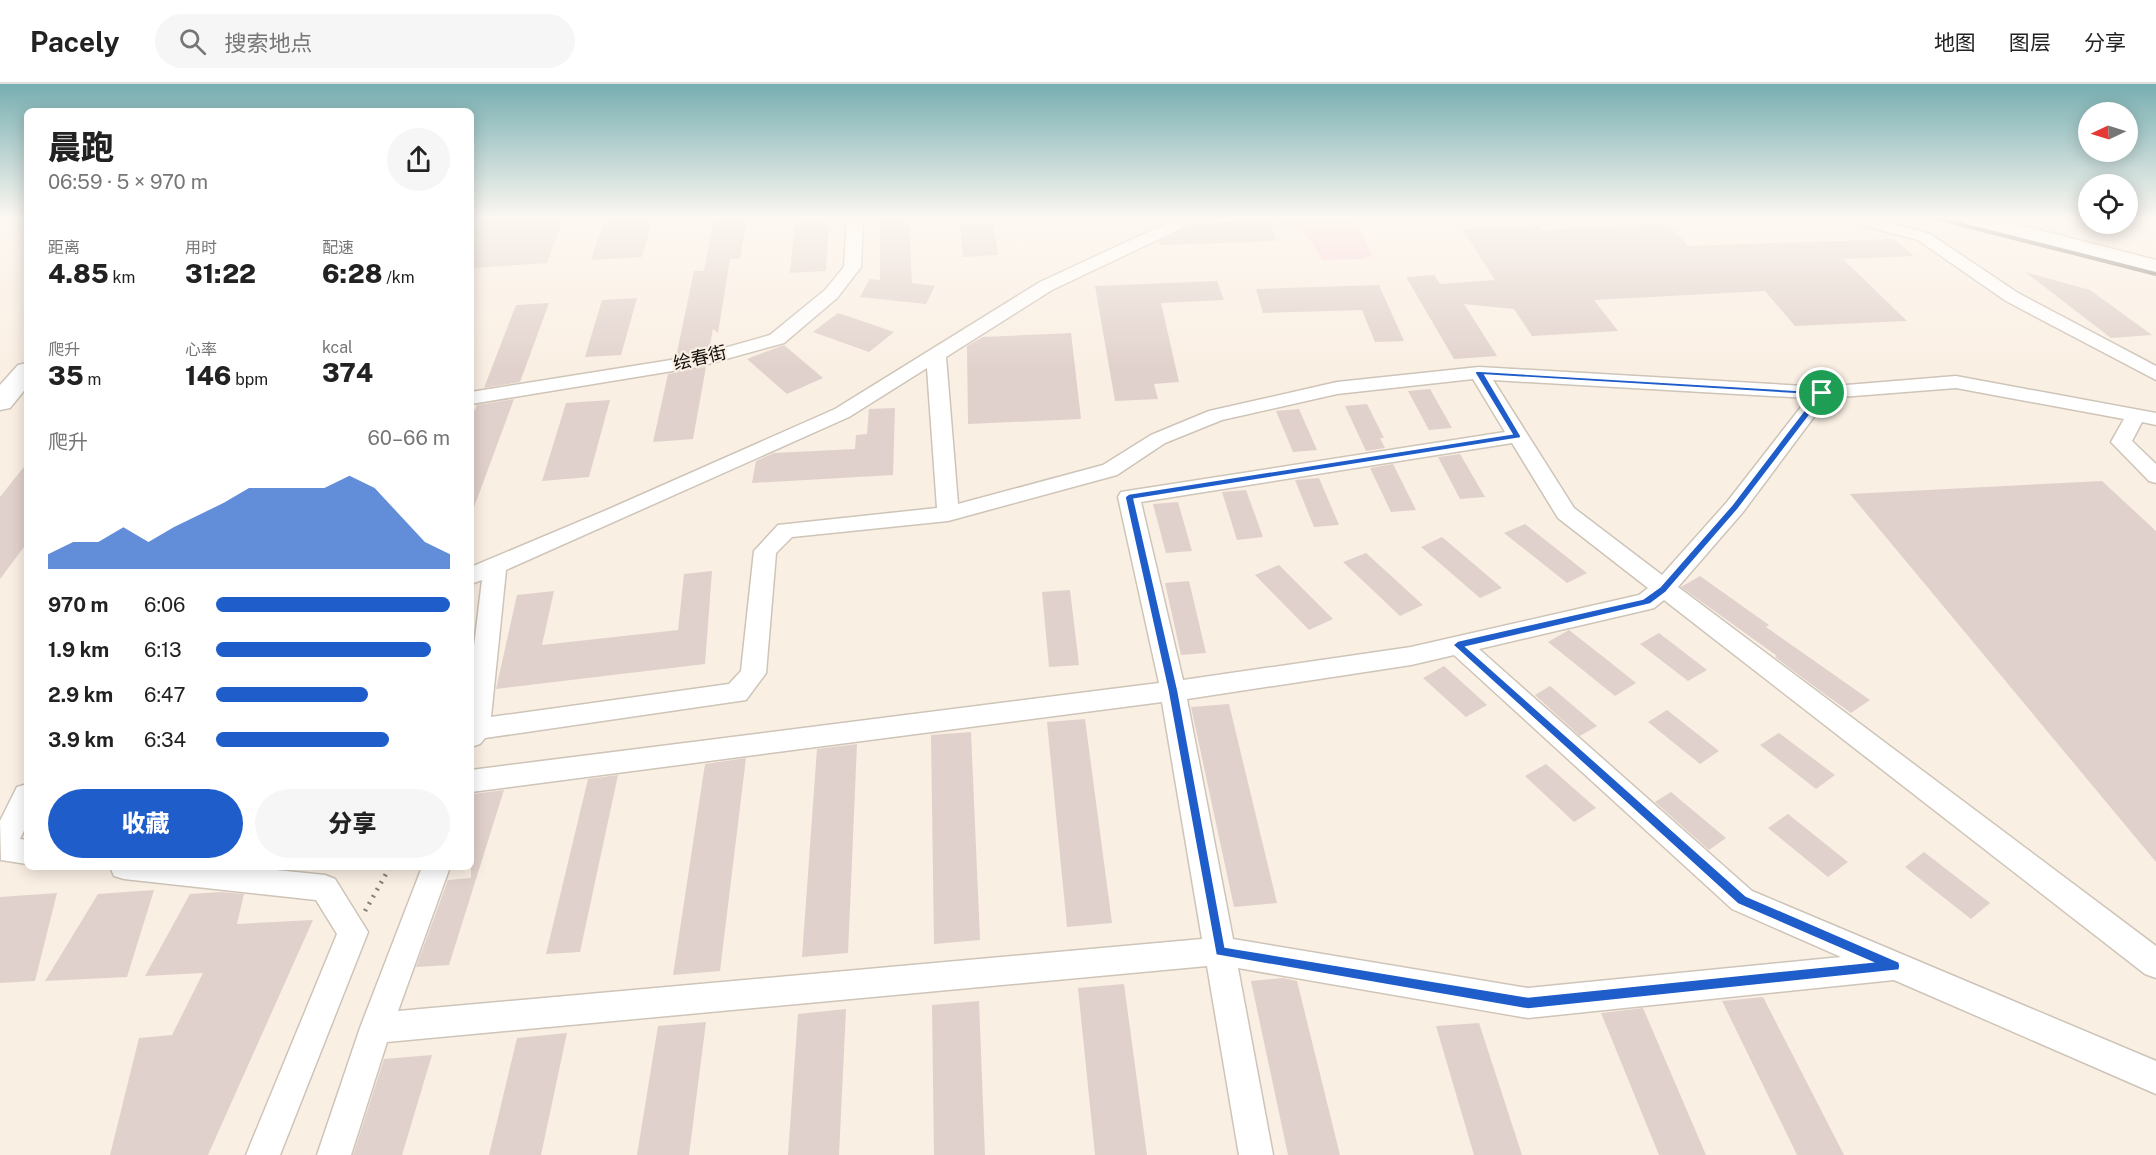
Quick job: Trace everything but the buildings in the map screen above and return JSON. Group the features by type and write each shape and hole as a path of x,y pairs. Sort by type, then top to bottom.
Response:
{"main road":[{"path":"0,378 24,350"},
{"path":"0,402 24,374"}],"street":[{"name":"绘春街","path":"474,398 697,361 777,339 831,294 850,269"},
{"path":"474,575 495,568 842,413 1046,286 1082,269"},
{"path":"1971,269 2012,297 2156,374"},
{"path":"936,355 948,514"},
{"path":"495,568 474,733 737,693 753,673 765,552 786,530 948,514 1110,470 1158,439 1216,415 1337,388 1479,373 1822,393 1956,382 2146,417"},
{"path":"1479,373 1566,513 2156,964"},
{"path":"474,781 1173,691 1411,656 1646,602 1663,589 1735,507 1822,393"},
{"path":"2146,417 2121,441 2156,476"},
{"path":"1256,1155 1173,691 1129,497 1517,436"},
{"path":"1458,645 1742,900 2156,1078"},
{"path":"24,801 2,848 24,852"},
{"path":"153,870 325,888 353,932 263,1155"},
{"path":"334,1155 376,1028 435,870"},
{"path":"376,1028 1220,951 1528,1003 1894,966"}],"path":[{"path":"353,932 388,870"}],"railway":[{"path":"2136,269 2156,274"}],"route":[{"path":"1479,373 1822,393 1735,507 1663,589 1646,602 1458,645 1742,900 1894,966 1528,1003 1220,951 1173,691 1129,497 1517,436 1479,373"}]}
